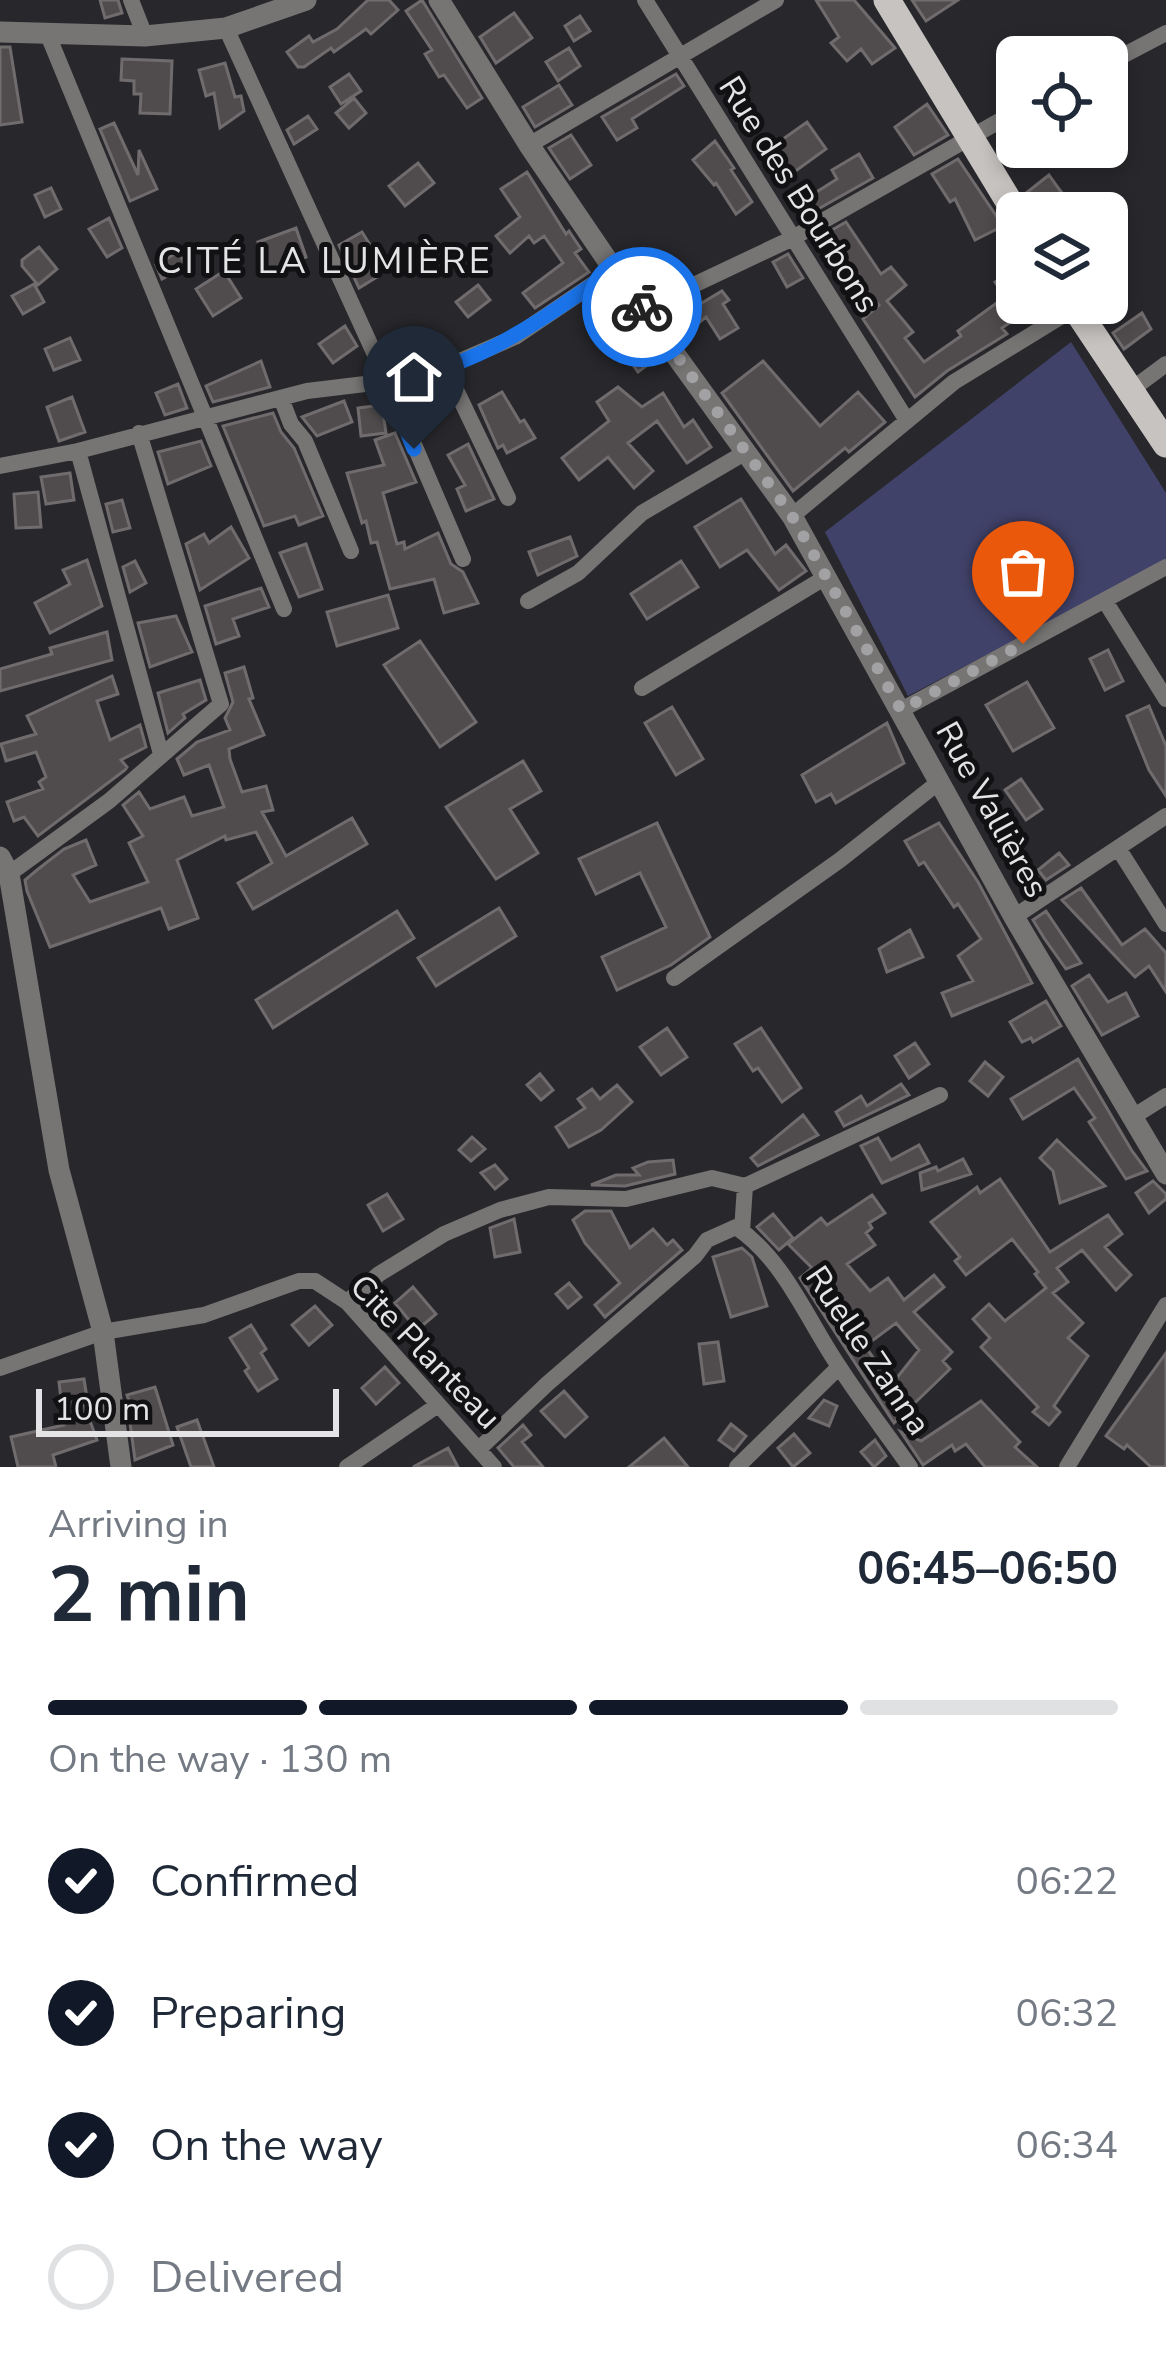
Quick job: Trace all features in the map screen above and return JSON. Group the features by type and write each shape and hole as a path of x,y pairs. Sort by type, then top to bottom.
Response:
{"main road":[{"path":"887,0 980,129 1007,192"},
{"path":"1088,324 1136,387 1166,444"}],"street":[{"path":"131,0 145,36"},
{"path":"0,32 145,36 226,28 306,0"},
{"name":"Rue Vallières","path":"439,0 614,270 792,516 1014,917 1166,1174"},
{"name":"Rue des Bourbons","path":"645,0 906,418"},
{"path":"529,145 776,0"},
{"path":"226,28 463,559"},
{"path":"1128,53 1166,33"},
{"path":"48,35 284,609"},
{"path":"643,309 791,239 996,121"},
{"path":"0,466 78,451 281,398 422,376 515,337 614,270"},
{"path":"792,516 906,418 1044,324"},
{"path":"445,367 508,498"},
{"path":"1136,387 1162,367"},
{"path":"281,398 291,424 305,441 351,551"},
{"path":"121,1467 103,1332 59,1170 4,866 109,801 221,704 139,434"},
{"path":"78,451 161,754"},
{"path":"528,601 578,573 642,513 746,452"},
{"path":"901,710 1166,567"},
{"path":"641,688 826,577"},
{"path":"1105,601 1166,699"},
{"path":"674,978 840,860 939,782"},
{"path":"1014,917 1166,816"},
{"path":"1118,848 1166,924"},
{"path":"347,1302 379,1274 444,1234 500,1210 550,1197 626,1199 712,1178 745,1186 940,1095"},
{"path":"1131,1118 1166,1096"},
{"path":"479,1449 695,1256 707,1240 736,1227 742,1231 745,1186"},
{"name":"Ruelle Zanna","path":"742,1231 777,1267 839,1367 910,1467"},
{"name":"Cite Planteau","path":"0,1368 103,1332 203,1315 299,1281 315,1281 347,1302 494,1467"},
{"path":"1066,1467 1166,1305"},
{"path":"737,1467 839,1367"},
{"path":"347,1467 438,1405"}],"shaded area":[{"path":"1071,342 1166,493 1166,561 908,696 825,532"}],"building":[{"path":"100,0 118,0 122,13 105,18"},
{"path":"368,0 389,0 398,10 371,34 366,29 334,52 331,48 298,67 287,52 309,36 313,42 337,29"},
{"path":"422,0 482,98 467,108 444,75 439,77 425,54 432,50 406,11"},
{"path":"816,0 854,0 895,48 872,64 861,49 847,61 831,43 839,37"},
{"path":"912,0 958,0 926,21"},
{"path":"514,13 532,38 496,63 480,37"},
{"path":"580,16 590,31 574,41 565,26"},
{"path":"0,47 10,47 22,122 0,125"},
{"path":"569,48 580,66 558,81 546,62"},
{"path":"122,59 172,61 170,114 140,113 141,94 134,94 134,81 121,80"},
{"path":"225,63 244,111 220,128 214,93 206,96 199,70"},
{"path":"349,74 361,91 341,104 330,87"},
{"path":"676,74 684,86 632,119 637,128 617,140 602,117"},
{"path":"559,85 572,105 535,127 523,107"},
{"path":"354,98 366,113 349,128 336,113"},
{"path":"927,104 948,135 914,155 895,127"},
{"path":"308,116 317,129 294,144 287,130"},
{"path":"807,122 826,149 786,178 766,151"},
{"path":"114,123 138,175 139,150 157,189 130,201 100,129"},
{"path":"571,135 591,165 570,179 549,148"},
{"path":"715,141 752,202 736,214 716,183 693,160"},
{"path":"859,154 873,178 804,217 796,205 837,179 832,170"},
{"path":"958,159 996,216 996,230 975,240 955,199 950,202 932,174"},
{"path":"418,163 434,183 405,206 389,186"},
{"path":"527,172 566,234 569,231 581,249 575,253 589,272 535,308 523,293 563,263 544,236 534,243 529,236 510,253 496,236 520,217 501,189"},
{"path":"1049,175 1062,192 1028,192"},
{"path":"51,188 61,209 45,217 35,195"},
{"path":"109,218 122,248 107,257 89,229"},
{"path":"846,222 881,274 891,267 906,285 887,301 913,332 905,338 924,362 996,304 996,324 1008,324 1002,328 1007,334 915,397 863,319 879,305 860,282 852,288 818,238"},
{"path":"296,228 306,257 269,271 258,242"},
{"path":"362,232 372,248 363,254 377,277 359,288 339,245"},
{"path":"39,247 57,269 38,285 22,260"},
{"path":"178,252 186,265 162,279 156,265"},
{"path":"788,254 803,278 787,287 773,262"},
{"path":"654,262 670,282 650,291 637,275"},
{"path":"224,271 241,298 213,316 196,289"},
{"path":"34,284 44,302 23,314 12,296"},
{"path":"478,285 490,300 468,317 456,302"},
{"path":"722,291 729,300 723,304 738,328 720,339 706,317 681,337 670,322"},
{"path":"1142,313 1151,329 1124,349 1113,333"},
{"path":"345,326 357,346 333,363 319,344"},
{"path":"70,338 80,360 54,370 45,349"},
{"path":"421,338 431,358 400,367 391,350"},
{"path":"641,344 653,361 638,372 626,355"},
{"path":"261,361 270,387 213,402 206,386"},
{"path":"763,361 820,426 858,392 885,422 793,491 722,393"},
{"path":"178,384 187,408 165,415 156,393"},
{"path":"618,387 642,407 663,393 684,427 693,420 711,447 687,463 657,421 628,443 653,471 634,488 608,457 579,480 562,458 609,421 597,402"},
{"path":"502,392 535,438 507,453 503,445 498,448 479,405"},
{"path":"72,397 85,432 59,441 47,407"},
{"path":"344,401 352,422 317,436 302,417"},
{"path":"382,405 386,433 361,436 358,408"},
{"path":"273,413 294,448 323,516 299,525 295,516 264,526 223,426"},
{"path":"395,433 416,482 383,493 397,544 404,542 405,549 438,533 451,564 463,572 478,603 444,613 434,579 390,589 377,542 371,543 366,521 362,523 347,473 384,465 375,440"},
{"path":"201,441 211,466 168,484 158,452"},
{"path":"468,444 494,499 466,511 457,489 465,485 448,455"},
{"path":"70,473 74,500 46,504 41,477"},
{"path":"38,492 41,527 16,528 14,494"},
{"path":"741,499 775,554 786,545 806,571 779,590 747,550 720,567 695,527"},
{"path":"122,500 130,528 113,532 106,504"},
{"path":"231,527 249,558 200,590 186,544 204,534 209,543"},
{"path":"570,537 577,556 538,575 529,552"},
{"path":"306,544 322,589 299,597 280,553"},
{"path":"87,560 102,606 50,633 35,603 70,584 63,570"},
{"path":"135,561 146,583 130,592 123,567"},
{"path":"681,561 698,587 647,619 631,594"},
{"path":"261,588 269,607 233,619 239,636 216,644 205,606"},
{"path":"388,595 398,628 337,646 327,612"},
{"path":"176,616 192,652 150,667 138,623"},
{"path":"107,632 112,660 0,691 0,669"},
{"path":"420,641 476,722 440,747 384,665"},
{"path":"1108,650 1123,681 1105,690 1090,659"},
{"path":"244,667 253,698 249,699 264,735 229,749 230,759 242,792 266,786 273,810 262,812 286,856 352,818 367,844 253,909 238,883 272,863 256,832 226,840 225,836 177,860 198,918 169,929 161,908 50,947 25,880 37,870 64,849 86,840 96,865 73,875 90,902 148,882 129,843 143,836 123,805 139,792 150,809 184,797 192,816 224,807 209,765 184,775 177,759 197,742 230,730 225,718 233,702 225,673"},
{"path":"112,676 118,694 97,701 110,740 140,725 146,747 121,760 125,770 38,836 24,817 14,821 7,802 43,789 39,782 46,777 36,752 6,761 1,744 36,734 27,716"},
{"path":"200,680 206,700 183,714 185,718 168,733 158,693"},
{"path":"1027,682 1054,728 1013,751 986,705"},
{"path":"1149,706 1166,746 1166,796 1149,770 1127,716"},
{"path":"672,707 703,759 676,775 645,723"},
{"path":"887,723 904,763 836,803 831,794 816,802 802,775"},
{"path":"523,761 541,791 510,809 538,853 496,879 446,807"},
{"path":"1021,779 1042,809 1026,820 1005,790"},
{"path":"657,823 710,937 671,965 617,990 602,957 666,927 640,873 596,894 579,859"},
{"path":"939,823 978,882 1032,983 952,1016 942,993 973,981 958,956 981,939 924,862 919,865 905,841"},
{"path":"1059,853 1069,865 1046,880 1038,870"},
{"path":"1081,888 1122,945 1145,929 1166,953 1166,992 1149,966 1135,977 1062,900"},
{"path":"499,908 516,936 436,986 418,958"},
{"path":"397,911 414,938 273,1028 256,1000"},
{"path":"1046,911 1081,963 1066,969 1044,938 1033,920"},
{"path":"910,930 923,957 887,972 879,949"},
{"path":"1089,975 1108,1002 1126,993 1138,1016 1102,1035 1072,986"},
{"path":"1046,1001 1061,1026 1033,1042 1031,1038 1022,1042 1010,1022"},
{"path":"667,1028 687,1057 661,1075 640,1047"},
{"path":"761,1028 801,1088 782,1102 735,1044"},
{"path":"915,1043 929,1064 909,1078 895,1056"},
{"path":"1078,1059 1147,1171 1126,1179 1089,1122 1095,1118 1074,1088 1023,1119 1011,1099"},
{"path":"985,1062 1003,1077 988,1096 970,1081"},
{"path":"540,1074 553,1090 541,1100 527,1085"},
{"path":"901,1084 909,1095 844,1126 836,1112 861,1096 867,1106"},
{"path":"617,1085 632,1102 601,1130 569,1147 556,1127 585,1108 578,1099 592,1089 600,1099"},
{"path":"803,1115 818,1135 758,1166 751,1158"},
{"path":"472,1137 485,1149 471,1161 459,1150"},
{"path":"878,1138 891,1160 919,1145 929,1163 882,1183 861,1146"},
{"path":"1057,1140 1105,1186 1060,1203 1053,1171 1040,1158"},
{"path":"963,1159 971,1174 922,1190 920,1173 936,1167 938,1171"},
{"path":"673,1160 675,1174 625,1186 591,1185 616,1175 639,1175 633,1168 648,1162"},
{"path":"495,1165 507,1179 495,1189 481,1173"},
{"path":"1000,1179 1050,1252 1108,1215 1122,1234 1105,1247 1131,1275 1116,1290 1082,1250 1057,1268 1068,1282 1053,1293 1083,1323 1068,1338 1088,1356 1054,1406 1060,1412 1049,1425 981,1347 990,1338 973,1319 989,1304 1005,1321 1046,1288 1038,1272 1012,1239 966,1275 955,1261 960,1257 931,1222 977,1187 980,1193"},
{"path":"1153,1181 1166,1199 1149,1213 1136,1193"},
{"path":"387,1194 403,1219 383,1231 368,1205"},
{"path":"872,1195 885,1213 869,1223 872,1228 866,1233 875,1245 847,1264 870,1291 888,1278 904,1300 934,1275 944,1287 914,1312 952,1352 943,1361 950,1369 894,1423 800,1278 812,1268 788,1244 821,1218 827,1225","holes":["896,1323 919,1350 892,1384 865,1346"]},
{"path":"585,1211 611,1211 630,1248 653,1229 667,1245 673,1240 682,1250 605,1317 595,1305 620,1283 585,1243 573,1220"},
{"path":"773,1214 793,1238 779,1250 757,1227"},
{"path":"514,1219 520,1252 495,1257 490,1228"},
{"path":"742,1248 752,1257 767,1306 731,1317 713,1257"},
{"path":"569,1283 581,1297 568,1308 556,1294"},
{"path":"413,1287 436,1314 417,1330 395,1303"},
{"path":"315,1306 332,1325 309,1345 292,1325"},
{"path":"251,1325 277,1379 258,1391 230,1338"},
{"path":"718,1342 724,1381 704,1384 699,1344"},
{"path":"1166,1353 1166,1467 1151,1467 1127,1445 1124,1449 1106,1436"},
{"path":"385,1367 399,1383 376,1404 362,1388"},
{"path":"84,1379 87,1398 82,1399 97,1440 53,1455 56,1467 18,1467 11,1437 64,1425 59,1382"},
{"path":"155,1387 173,1445 135,1460 130,1423 136,1421 127,1395"},
{"path":"564,1391 587,1417 565,1437 541,1411"},
{"path":"824,1400 837,1406 829,1426 809,1418"},
{"path":"981,1401 1020,1442 1015,1447 1037,1467 985,1467 966,1444 955,1451 952,1445 923,1465 901,1432 921,1441"},
{"path":"197,1420 214,1467 191,1467 177,1427"},
{"path":"731,1424 746,1436 734,1451 719,1440"},
{"path":"523,1425 531,1435 522,1442 543,1467 514,1467 498,1448"},
{"path":"794,1434 810,1453 793,1467 778,1448"},
{"path":"664,1438 688,1467 629,1467"},
{"path":"875,1440 886,1456 874,1467 861,1452"},
{"path":"448,1448 458,1467 413,1467"}],"way so far":[{"path":"642,307 792,516 901,710 1023,644"}],"district":[{"name":"CITÉ LA LUMIÈRE","path":"325,260"}],"route":[{"path":"414,449 386,379 422,376 515,337 614,270 642,307"}]}
